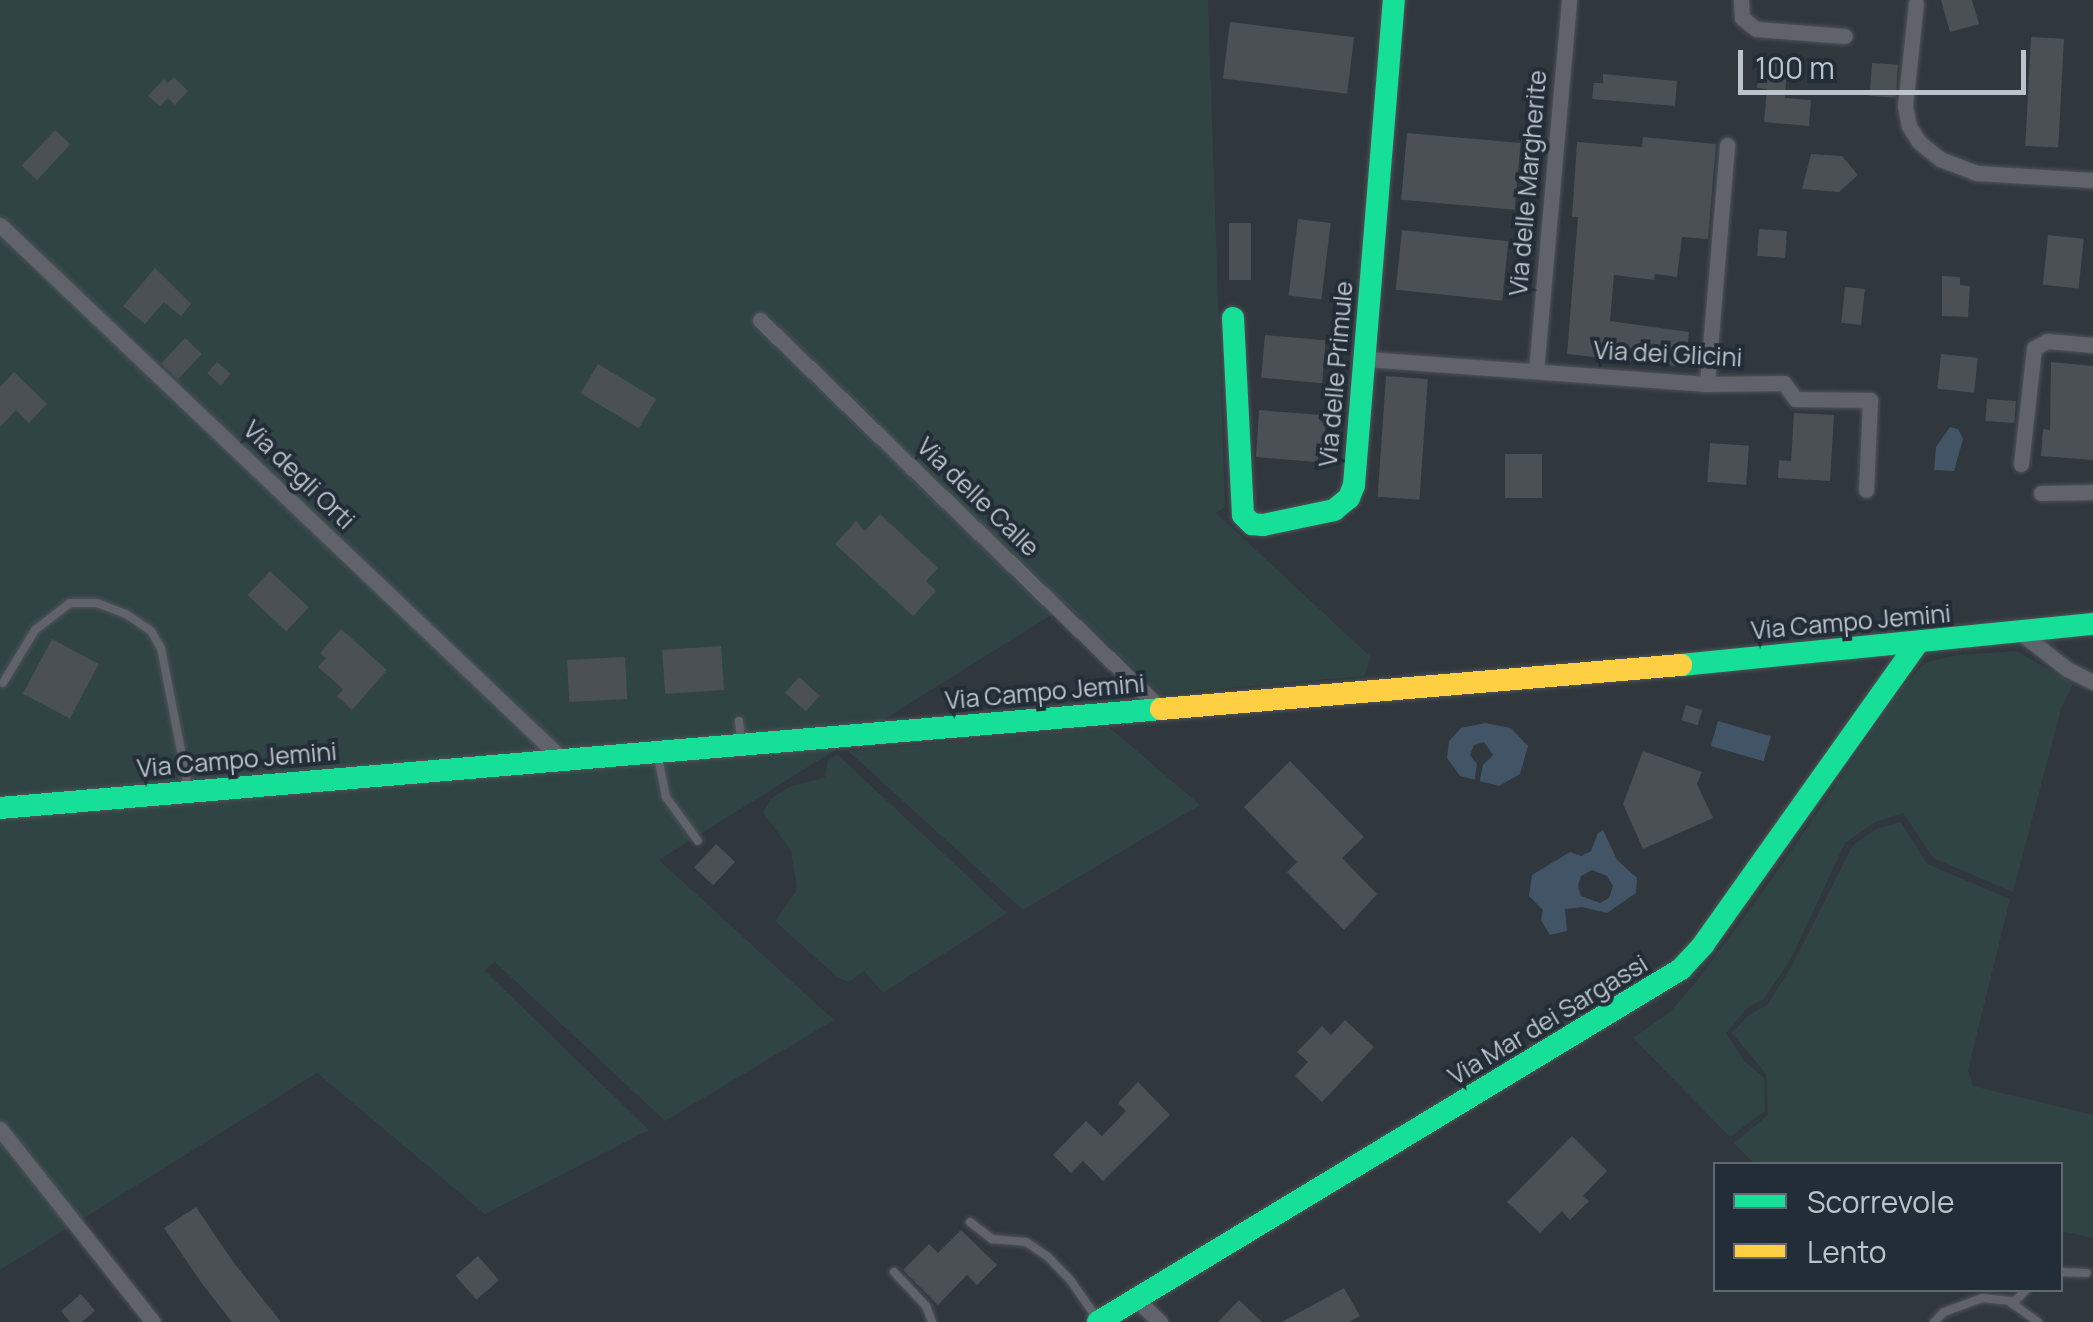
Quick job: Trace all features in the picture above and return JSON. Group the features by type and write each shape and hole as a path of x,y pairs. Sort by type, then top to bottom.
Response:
{"street":[{"name":"Via delle Primule","path":"1233,318 1240,504 1252,524 1323,514 1349,498 1354,485 1394,0"},
{"name":"Via delle Margherite","path":"1536,371 1569,0"},
{"path":"1741,0 1742,18 1756,29 1845,36"},
{"path":"1916,3 1905,106 1908,126 1919,142 1940,159 1977,172 2093,180"},
{"path":"1707,384 1726,144"},
{"name":"Via degli Orti","path":"0,225 563,760"},
{"name":"Via delle Calle","path":"760,320 1162,710"},
{"path":"2022,464 2034,348 2048,341 2093,345"},
{"name":"Via dei Glicini","path":"1366,359 1707,384 1784,384 1795,398 1870,400 1866,490"},
{"path":"2041,494 2093,492"},
{"name":"Via Campo Jemini","path":"0,808 1916,645 2093,624"},
{"path":"2022,634 2067,669 2093,682"},
{"name":"Via Mar dei Sargassi","path":"1098,1322 1681,969 1703,944 1916,645"},
{"path":"0,1129 152,1322"},
{"path":"1137,1300 1160,1322"}],"lane":[{"path":"3,683 35,630 70,603 97,603 126,614 152,631 161,648 188,792"},
{"path":"739,720 742,745"},
{"path":"657,752 666,797 698,841"},
{"path":"970,1222 992,1239 1026,1242 1048,1257 1071,1280 1098,1322"},
{"path":"894,1272 926,1306 932,1322"},
{"path":"2063,1272 2086,1273"},
{"path":"2012,1304 2024,1292"},
{"path":"1934,1322 1944,1312 1982,1298 2012,1304 2038,1322"}],"green space":[{"path":"0,0 1208,0 1225,507 1216,513 1371,657 1364,676 1161,694 1067,605 659,860 834,1020 665,1121 495,962 484,970 649,1130 485,1214 317,1073 0,1270"},
{"path":"2017,651 2073,684 2061,709 2013,892 1933,858 1903,813 1875,822 1845,843 1791,959 1764,999 1747,1008 1726,1033 1744,1061 1764,1078 1765,1111 1730,1137 1633,1038 1669,1013 1696,982 1772,879 1902,687 1925,663 1957,655"},
{"path":"1109,727 1200,805 1023,910 848,751"},
{"path":"837,754 1007,913 883,993 864,971 849,982 837,977 775,921 797,890 791,851 763,812 772,798 789,787 825,777 828,760"},
{"path":"1901,822 1927,864 2010,899 1968,1070 1973,1086 2093,1115 2093,1238 2063,1231 2063,1162 1753,1162 1734,1143 1768,1115 1766,1074 1732,1033 1749,1015 1767,1005 1793,964 1853,845 1878,828"}],"water":[{"path":"1950,427 1958,429 1963,439 1954,471 1934,470 1936,447"},
{"path":"1718,721 1771,736 1764,761 1711,746"},
{"path":"1485,723 1511,728 1528,746 1520,774 1499,786 1460,776 1447,758 1449,741 1461,728"},
{"path":"1603,830 1617,860 1637,878 1636,893 1607,913 1582,907 1565,909 1567,931 1550,935 1541,920 1543,910 1529,896 1532,875 1570,852 1581,856 1591,851","holes":["1592,870 1607,876 1613,886 1609,898 1600,903 1581,896 1581,876"]}],"pier":[{"path":"1484,742 1493,755 1483,765 1479,784 1474,783 1477,764 1470,755 1474,745"}],"building":[{"path":"1941,0 1972,0 1979,24 1950,32"},
{"path":"1230,22 1354,37 1347,94 1223,79"},
{"path":"2031,37 2064,39 2058,148 2025,146"},
{"path":"1759,60 1787,62 1785,98 1811,100 1809,126 1764,122 1767,89 1757,88"},
{"path":"1872,63 1898,65 1896,98 1870,96"},
{"path":"1603,74 1677,81 1675,106 1592,99 1594,83 1603,83"},
{"path":"174,77 188,91 175,105 168,98 160,106 148,96 164,79 168,83"},
{"path":"55,130 70,144 37,180 22,166"},
{"path":"1407,133 1521,143 1515,210 1401,200"},
{"path":"1643,137 1716,144 1708,239 1682,237 1677,277 1655,274 1654,280 1614,275 1610,321 1689,332 1686,367 1567,354 1578,217 1572,217 1577,142 1642,147"},
{"path":"1811,154 1842,156 1858,175 1839,192 1802,189"},
{"path":"1298,219 1331,223 1321,299 1289,295"},
{"path":"1229,223 1251,223 1251,280 1229,280"},
{"path":"1759,229 1787,231 1785,258 1757,256"},
{"path":"1402,230 1508,241 1502,301 1396,290"},
{"path":"2048,235 2084,239 2079,288 2043,285"},
{"path":"155,268 191,304 181,316 164,302 145,324 123,306"},
{"path":"1942,276 1960,277 1960,285 1970,286 1968,317 1942,316"},
{"path":"1845,287 1865,289 1861,325 1841,323"},
{"path":"1265,335 1326,340 1322,383 1261,378"},
{"path":"185,338 202,354 178,379 161,364"},
{"path":"1941,354 1978,358 1974,393 1937,389"},
{"path":"217,362 231,374 221,385 207,373"},
{"path":"2051,362 2093,366 2093,460 2041,456 2043,429 2050,430"},
{"path":"598,364 656,399 639,428 580,393"},
{"path":"14,372 47,404 29,423 16,410 0,427 0,387"},
{"path":"1386,376 1428,379 1419,500 1378,497"},
{"path":"1987,399 2016,401 2014,423 1985,421"},
{"path":"1259,410 1321,415 1320,421 1326,422 1317,462 1256,457"},
{"path":"1794,413 1834,415 1830,481 1778,478 1779,460 1791,461"},
{"path":"1710,443 1749,446 1746,485 1707,482"},
{"path":"1505,454 1542,454 1542,498 1505,498"},
{"path":"880,514 938,568 926,581 936,591 913,616 835,544 856,521 865,531"},
{"path":"270,571 309,607 286,631 247,595"},
{"path":"341,629 387,670 352,710 337,696 343,689 318,667 326,658 320,653"},
{"path":"52,639 99,664 70,719 23,694"},
{"path":"721,646 724,690 665,694 662,650"},
{"path":"625,657 627,699 569,702 567,660"},
{"path":"799,677 820,696 806,711 785,693"},
{"path":"1686,705 1702,710 1698,725 1681,720"},
{"path":"1643,751 1702,772 1697,784 1713,818 1643,849 1623,804"},
{"path":"1290,761 1364,837 1342,858 1377,894 1344,930 1287,872 1297,862 1244,807"},
{"path":"716,844 735,862 713,885 694,867"},
{"path":"1345,1020 1374,1047 1322,1102 1295,1076 1308,1062 1297,1052 1322,1026 1331,1035"},
{"path":"1138,1082 1170,1115 1103,1181 1083,1161 1071,1173 1053,1155 1086,1121 1102,1136 1126,1111 1118,1103"},
{"path":"1572,1136 1607,1171 1583,1196 1589,1201 1570,1220 1562,1211 1540,1233 1507,1202"},
{"path":"196,1207 281,1322 232,1322 203,1285 164,1228"},
{"path":"961,1230 997,1265 977,1285 967,1275 938,1305 903,1270 929,1244 938,1253"},
{"path":"478,1256 499,1280 476,1300 455,1276"},
{"path":"1344,1288 1360,1316 1349,1322 1282,1322"},
{"path":"81,1294 95,1311 82,1322 70,1322 61,1311"},
{"path":"1239,1300 1262,1322 1218,1322"}],"traffic: fast":[{"path":"1233,318 1243,515 1252,524 1263,525 1334,510 1349,498 1354,485 1394,0"},
{"path":"1681,665 2093,624"},
{"path":"1098,1322 1681,969 1703,945 1916,645"},
{"path":"0,808 1161,709"}],"traffic: slow":[{"path":"1161,709 1681,665"}]}
